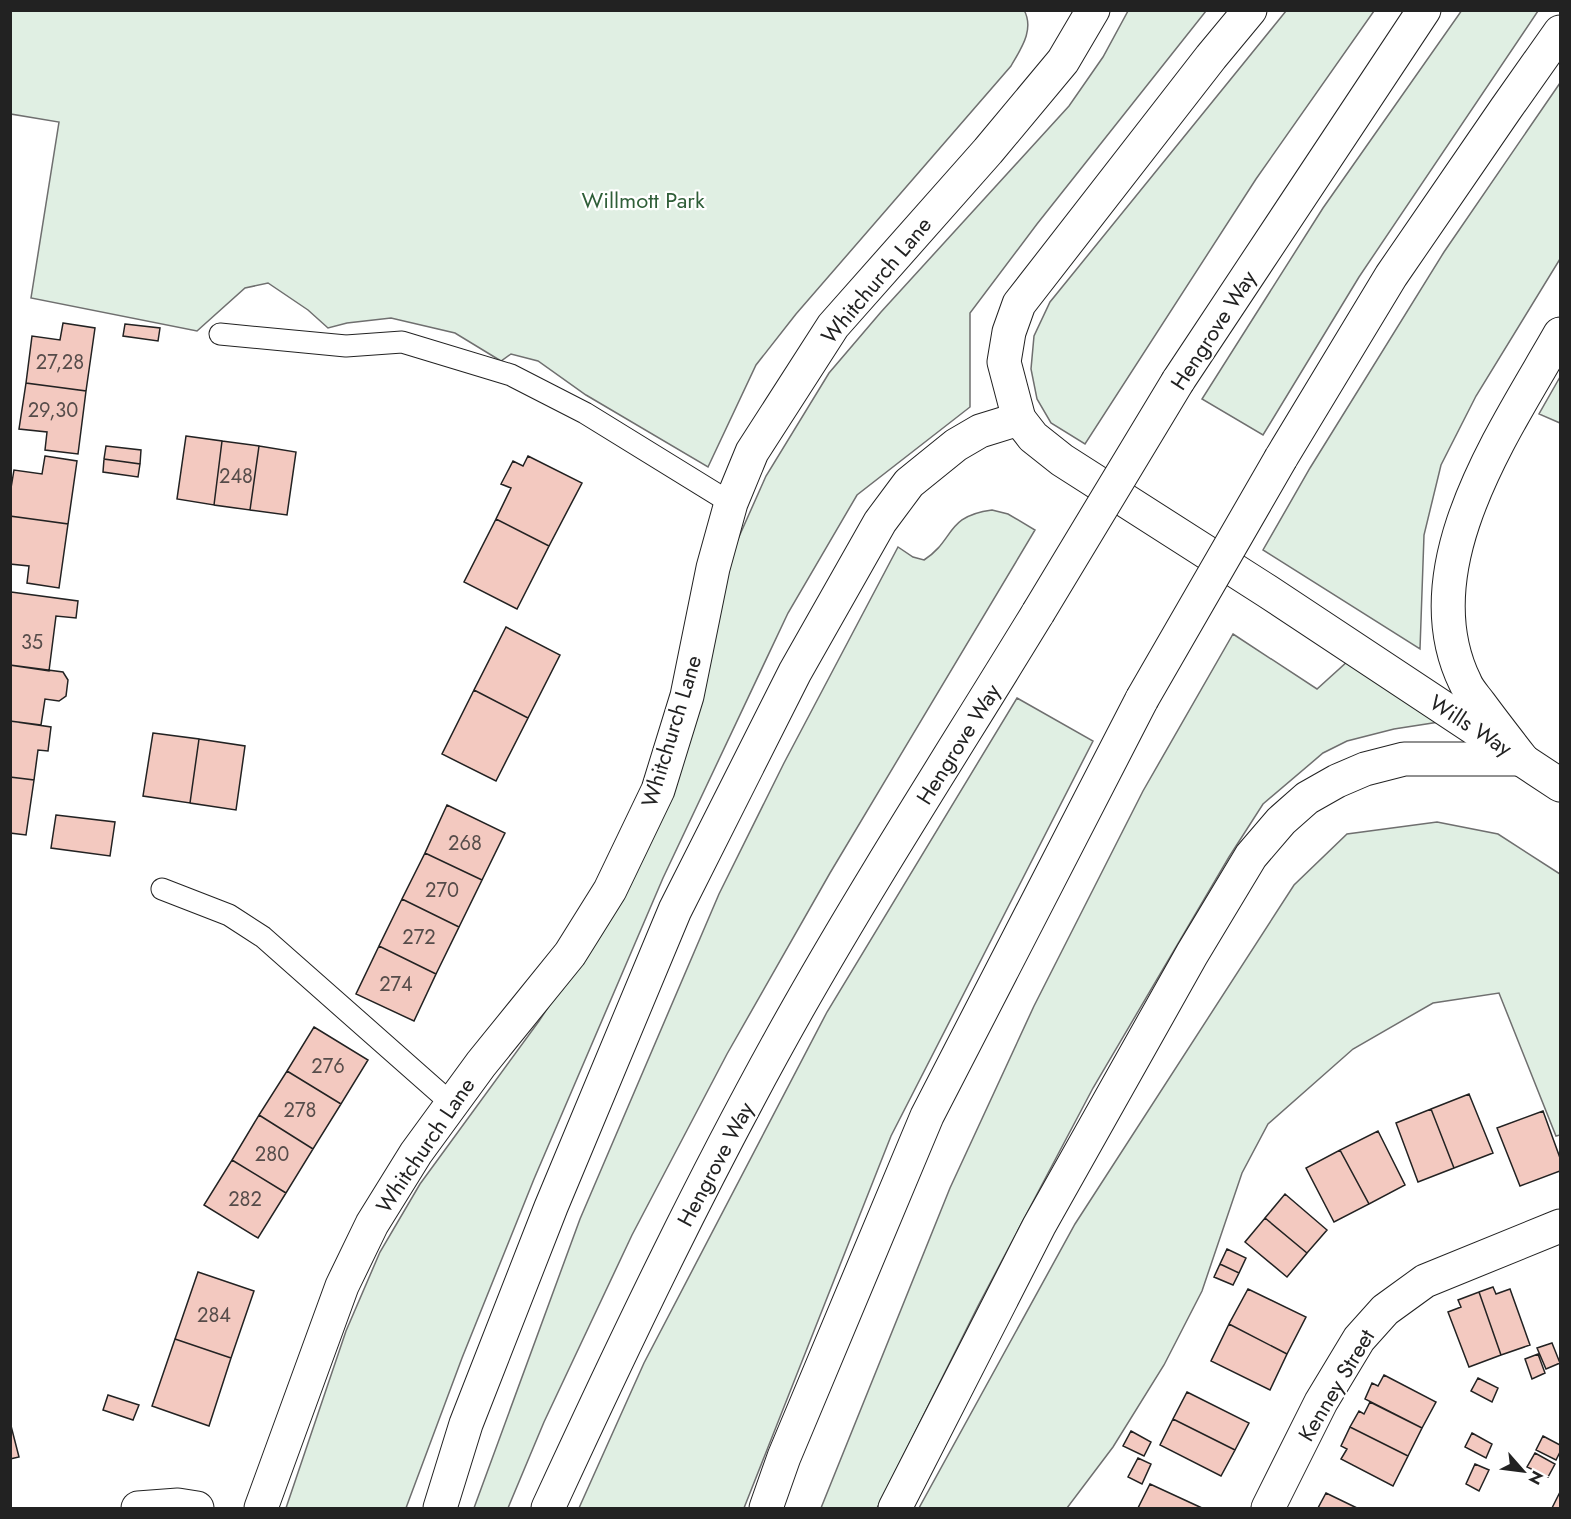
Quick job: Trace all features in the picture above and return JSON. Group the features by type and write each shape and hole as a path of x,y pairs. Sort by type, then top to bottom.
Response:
{"main road":[{"name":"Whitchurch Lane","path":"261,1509 342,1286 372,1224 416,1153 481,1064 570,954 610,890 658,790 687,696 713,568 731,503 752,452 833,326 988,151 1063,61 1093,10"},
{"path":"440,1509 466,1424 551,1207 675,910 795,672 880,522 909,483 956,445 980,431 1018,418 1004,362 1009,332 1019,304 1250,10"},
{"name":"Hengrove Way","path":"548,1509 617,1358 691,1207 798,1008 1178,381 1425,10"},
{"path":"766,1509 784,1457 927,1116 1142,699 1281,458 1391,276 1560,32"},
{"path":"1522,759 1465,683 1454,653 1448,613 1452,565 1464,515 1492,452 1560,334"},
{"name":"Wills Way","path":"1018,418 1033,437 1062,460 1267,591 1560,785"},
{"path":"895,1509 1039,1226 1192,954 1251,856 1281,821 1307,798 1337,781 1365,770 1404,759 1522,759"},
{"name":"Kenney Street","path":"1268,1509 1321,1402 1359,1339 1385,1310 1425,1281 1560,1226"},
{"path":"138,1509 178,1505 197,1509"}],"lane":[{"path":"220,334 346,346 402,342 511,375 585,413 731,503"},
{"path":"162,889 229,915 263,937 452,1104"}],"green space":[{"name":"Willmott Park","path":"1024,10 1027,17 1027,32 1022,47 1011,66 796,314 756,365 708,467 586,395 538,361 511,354 501,361 455,333 391,318 347,323 328,328 308,310 268,283 245,288 197,331 31,298 59,122 11,114 10,11"},
{"path":"1462,10 1538,11 1359,277 1263,435 1202,399 1323,208"},
{"path":"1128,11 1206,11 1037,224 970,313 970,407 857,495 788,613 663,878 534,1179 462,1358 406,1508 286,1508 346,1331 380,1252 420,1184 539,1021 613,911 730,557 766,476 829,373 881,312 1069,106 1103,57"},
{"path":"1286,11 1374,11 1256,179 1085,444 1051,423 1037,399 1031,369 1034,336 1050,302"},
{"path":"1560,83 1560,259 1476,396 1441,465 1424,535 1420,649 1263,550 1310,468 1444,252"},
{"path":"1560,377 1560,423 1539,414"},
{"path":"992,510 1008,514 1035,530 830,873 727,1054 632,1235 544,1422 508,1508 474,1508 580,1219 719,894 784,763 898,547 913,557 924,560 941,545 958,523 977,513"},
{"path":"1233,634 1317,689 1348,661 1439,722 1394,729 1347,741 1323,753 1263,804 1229,857 1093,1088 978,1306 877,1508 821,1508 950,1188 1034,1006 1143,791"},
{"path":"1017,698 1093,741 891,1136 744,1508 579,1508 644,1363 827,1012"},
{"path":"1437,822 1498,834 1560,874 1560,1135 1556,1136 1499,993 1433,1003 1353,1049 1268,1124 1242,1173 1202,1291 1164,1365 1113,1447 1067,1508 919,1508 1075,1224 1294,885 1347,834"}],"building":[{"path":"63,323 95,328 86,391 26,383 32,336 60,340"},
{"path":"125,324 160,328 158,341 123,336"},
{"path":"26,383 86,391 78,454 45,450 47,432 19,429"},
{"path":"186,436 222,441 214,505 177,499"},
{"path":"222,441 259,446 250,510 214,505"},
{"path":"106,446 141,450 140,464 104,459"},
{"path":"259,446 296,452 287,515 250,510"},
{"path":"45,456 77,461 68,524 10,516 10,494 14,470 42,474"},
{"path":"528,456 582,483 549,546 496,519 511,488 501,484 513,461 523,466"},
{"path":"104,459 140,464 138,477 103,472"},
{"path":"10,516 68,524 59,588 27,583 29,566 10,564"},
{"path":"496,519 549,546 517,609 464,582"},
{"path":"11,592 78,601 76,618 56,616 49,671 10,665"},
{"path":"506,627 560,655 528,718 474,690"},
{"path":"10,665 63,672 68,680 66,696 59,701 45,699 41,725 10,721"},
{"path":"474,690 528,718 496,781 442,754"},
{"path":"10,721 51,727 48,751 38,750 34,780 10,777"},
{"path":"153,733 199,739 190,803 143,796"},
{"path":"199,739 245,746 236,810 190,803"},
{"path":"10,777 34,780 26,835 10,833"},
{"path":"447,805 505,833 482,880 425,853"},
{"path":"56,815 115,822 110,856 51,848"},
{"path":"425,853 482,880 459,927 402,899"},
{"path":"402,899 459,927 436,974 379,946"},
{"path":"379,946 436,974 414,1021 356,994"},
{"path":"314,1027 368,1060 341,1104 287,1071"},
{"path":"287,1071 341,1104 313,1149 259,1115"},
{"path":"1469,1094 1493,1153 1454,1168 1431,1109"},
{"path":"1431,1109 1454,1168 1418,1182 1396,1123"},
{"path":"1543,1111 1560,1158 1560,1171 1520,1186 1497,1128"},
{"path":"259,1115 313,1149 286,1193 232,1160"},
{"path":"1378,1131 1405,1185 1369,1204 1340,1150"},
{"path":"1340,1150 1369,1204 1334,1222 1306,1168"},
{"path":"232,1160 286,1193 258,1238 204,1205"},
{"path":"1285,1194 1327,1230 1307,1253 1265,1218"},
{"path":"1265,1218 1307,1253 1287,1277 1245,1242"},
{"path":"1227,1249 1246,1258 1239,1273 1220,1264"},
{"path":"1220,1264 1239,1273 1233,1285 1214,1277"},
{"path":"198,1272 254,1291 231,1358 175,1339"},
{"path":"1493,1287 1496,1294 1510,1289 1530,1345 1501,1355 1479,1292"},
{"path":"1248,1289 1306,1317 1287,1354 1229,1324"},
{"path":"1479,1292 1501,1355 1469,1367 1448,1312 1461,1307 1458,1300"},
{"path":"1229,1324 1287,1354 1270,1390 1211,1361"},
{"path":"175,1339 231,1358 209,1426 152,1406"},
{"path":"1552,1343 1560,1363 1546,1369 1537,1348"},
{"path":"1538,1354 1545,1373 1532,1379 1525,1359"},
{"path":"1384,1375 1436,1402 1422,1428 1365,1399 1372,1383 1378,1386"},
{"path":"1478,1378 1498,1388 1492,1402 1471,1391"},
{"path":"1187,1392 1249,1423 1235,1450 1173,1419"},
{"path":"108,1395 139,1405 133,1420 103,1410"},
{"path":"1370,1402 1422,1428 1408,1456 1350,1427 1359,1411 1364,1414"},
{"path":"1173,1419 1235,1450 1221,1476 1160,1445"},
{"path":"10,1422 19,1457 10,1459"},
{"path":"1350,1427 1408,1456 1393,1486 1341,1459 1347,1449 1341,1446"},
{"path":"1131,1431 1151,1442 1144,1456 1123,1446"},
{"path":"1472,1433 1492,1444 1486,1458 1465,1447"},
{"path":"1543,1436 1560,1445 1560,1452 1556,1460 1536,1450"},
{"path":"1535,1453 1555,1464 1548,1477 1527,1467"},
{"path":"1138,1458 1151,1464 1142,1484 1128,1477"},
{"path":"1475,1464 1489,1470 1479,1491 1466,1484"},
{"path":"1150,1484 1202,1508 1138,1508"},
{"path":"1560,1492 1560,1508 1552,1508"},
{"path":"1326,1493 1357,1508 1318,1508"}]}
